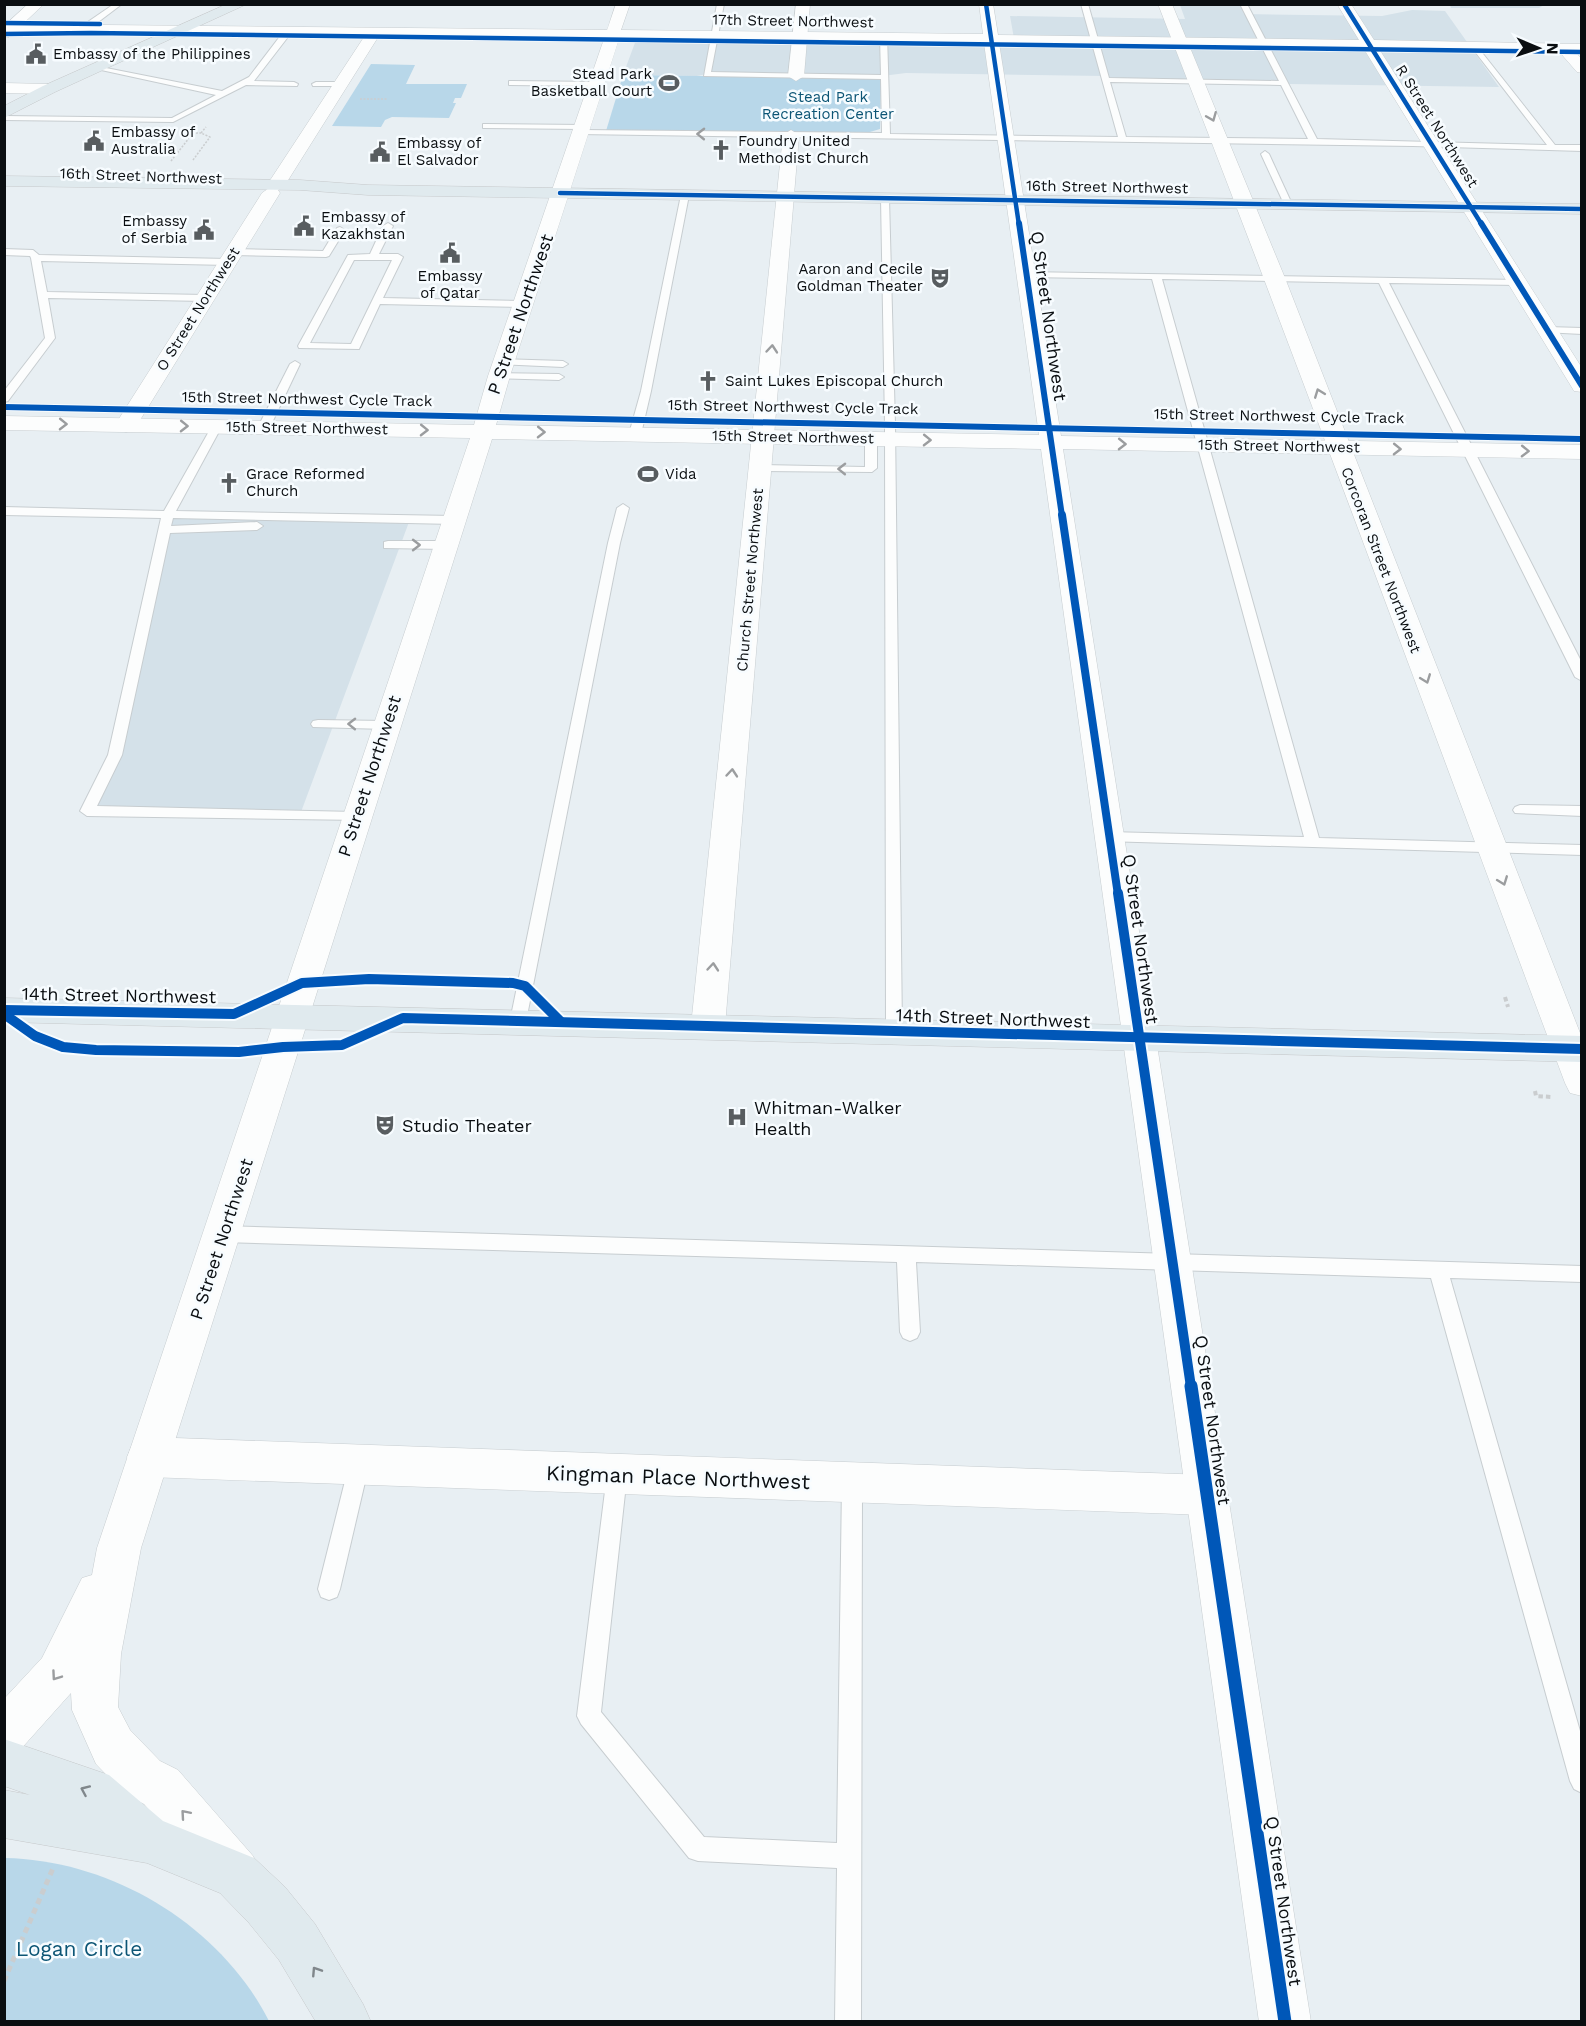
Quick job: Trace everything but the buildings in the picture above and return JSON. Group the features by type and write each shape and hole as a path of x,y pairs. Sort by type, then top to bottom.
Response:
{"main road":[{"path":"6,30 37,4"},
{"path":"4,113 49,89 240,4"},
{"name":"P Street Northwest","path":"237,1875 161,1787 144,1778 113,1747 95,1710 94,1691 98,1654 119,1548 450,533 501,369 623,4"},
{"path":"796,76 803,4"},
{"name":"Q Street Northwest","path":"986,4 1285,2022"},
{"name":"Corcoran Street Northwest","path":"1165,4 1198,81 1275,278 1490,848 1575,1049 1572,1090"},
{"name":"R Street Northwest","path":"1344,4 1581,386"},
{"name":"17th Street Northwest","path":"6,30 991,38 1581,48"},
{"name":"O Street Northwest","path":"126,425 373,34"},
{"path":"1563,48 1581,69"},
{"path":"4,88 49,89"},
{"path":"4,104 49,89"},
{"name":"Church Street Northwest","path":"708,1026 791,135"},
{"name":"16th Street Northwest","path":"4,173 211,177 274,189"},
{"name":"16th Street Northwest","path":"4,181 274,189"},
{"name":"16th Street Northwest","path":"4,189 368,190 1581,208"},
{"name":"16th Street Northwest","path":"4,196 195,199 274,189"},
{"name":"15th Street Northwest","path":"4,423 1581,452"},
{"name":"14th Street Northwest","path":"4,1010 1575,1049"},
{"name":"Kingman Place Northwest","path":"148,1457 1207,1495"},
{"name":"P Street Northwest","path":"4,1734 58,1674 119,1548"},
{"path":"4,1762 92,1792 147,1839"},
{"path":"4,1814 147,1839 237,1875 267,1905 297,1942 345,2022"}],"lane":[{"path":"82,30 119,4"},
{"path":"722,4 707,75 886,77"},
{"path":"1084,4 1123,140"},
{"path":"1243,4 1314,142"},
{"path":"4,118 173,120 252,79 288,33"},
{"path":"884,37 886,136"},
{"path":"1476,47 1553,148"},
{"path":"96,68 224,94"},
{"path":"1105,80 1284,83"},
{"path":"244,83 294,84"},
{"path":"512,83 596,84"},
{"path":"316,84 341,84"},
{"path":"486,126 791,135 1581,148"},
{"path":"1265,154 1288,204"},
{"path":"635,434 646,391 685,195"},
{"path":"885,198 880,439 894,1031"},
{"path":"373,257 388,226"},
{"path":"36,258 326,254 340,230"},
{"path":"4,252 33,253 36,258 50,338 4,399"},
{"path":"351,257 373,257 398,257 355,347 303,346 351,257"},
{"path":"1027,274 1517,282"},
{"path":"1156,276 1313,843"},
{"path":"1383,280 1581,677"},
{"path":"41,295 205,298"},
{"path":"376,301 523,303"},
{"path":"1547,330 1581,331"},
{"path":"264,427 295,364"},
{"path":"501,369 563,364"},
{"path":"501,369 560,377"},
{"path":"217,426 168,514 115,755 87,811 356,817"},
{"path":"761,468 868,470 871,468 880,439"},
{"path":"518,1021 623,508"},
{"path":"4,511 168,514 450,533"},
{"path":"165,530 264,526"},
{"path":"388,545 450,533"},
{"path":"318,724 386,725"},
{"path":"1520,810 1581,811"},
{"path":"1109,837 1581,850"},
{"path":"222,1234 1581,1274"},
{"path":"906,1254 910,1332"},
{"path":"1438,1269 1581,1781"},
{"path":"329,1589 359,1466"},
{"path":"617,1475 589,1716 698,1849 850,1856"},
{"path":"848,2022 852,1484"}],"path":[{"path":"177,118 207,124 201,133 210,137 191,162"},
{"path":"1505,997 1508,1007"},
{"path":"1534,1091 1536,1096 1572,1090"},
{"path":"4,1981 54,1866"}],"shaded area":[{"path":"1239,4 1244,14 1382,16 1412,10 1445,11 1499,87 1289,84 1279,81 906,73 882,76 711,73 697,76 623,75 636,40 1015,44 1010,16 1185,19 1180,5"},
{"path":"1450,5 1544,5 1539,8 1451,8"},
{"path":"173,518 409,522 301,812 96,808 122,755"}],"green space":[{"path":"371,64 415,65 406,84 467,84 461,98 455,98 453,103 456,103 449,118 392,117 385,120 381,127 332,126"},
{"name":"Stead Park Recreation Center","path":"623,75 881,78 880,129 863,134 606,131"},
{"name":"Logan Circle","path":"5,1858 45,1862 84,1871 123,1885 159,1904 192,1928 222,1955 248,1987 269,2021 5,2021"}],"cycle path":[{"path":"986,4 1285,2022"},
{"path":"1344,4 1582,386"},
{"path":"4,23 100,24"},
{"path":"4,34 91,33 1160,45 1582,52"},
{"path":"560,193 1582,209"},
{"name":"15th Street Northwest Cycle Track","path":"4,407 1582,439"},
{"path":"4,1010 234,1014 302,983 369,979 513,983 525,986 561,1022"},
{"path":"4,1014 35,1036 63,1047 96,1050 239,1052 283,1047 342,1045 403,1018 1582,1049"}],"place":[{"name":"Embassy of the Philippines","path":"36,54"},
{"name":"Stead Park Basketball Court","path":"669,83"},
{"name":"Embassy of Australia","path":"94,141"},
{"name":"Foundry United Methodist Church","path":"721,150"},
{"name":"Embassy of El Salvador","path":"380,152"},
{"name":"Embassy of Kazakhstan","path":"304,226"},
{"name":"Embassy of Serbia","path":"204,230"},
{"name":"Embassy of Qatar","path":"450,253"},
{"name":"Aaron and Cecile Goldman Theater","path":"940,278"},
{"name":"Saint Lukes Episcopal Church","path":"708,381"},
{"name":"Vida","path":"648,474"},
{"name":"Grace Reformed Church","path":"229,483"},
{"name":"Whitman-Walker Health","path":"737,1117"},
{"name":"Studio Theater","path":"385,1125"}]}
